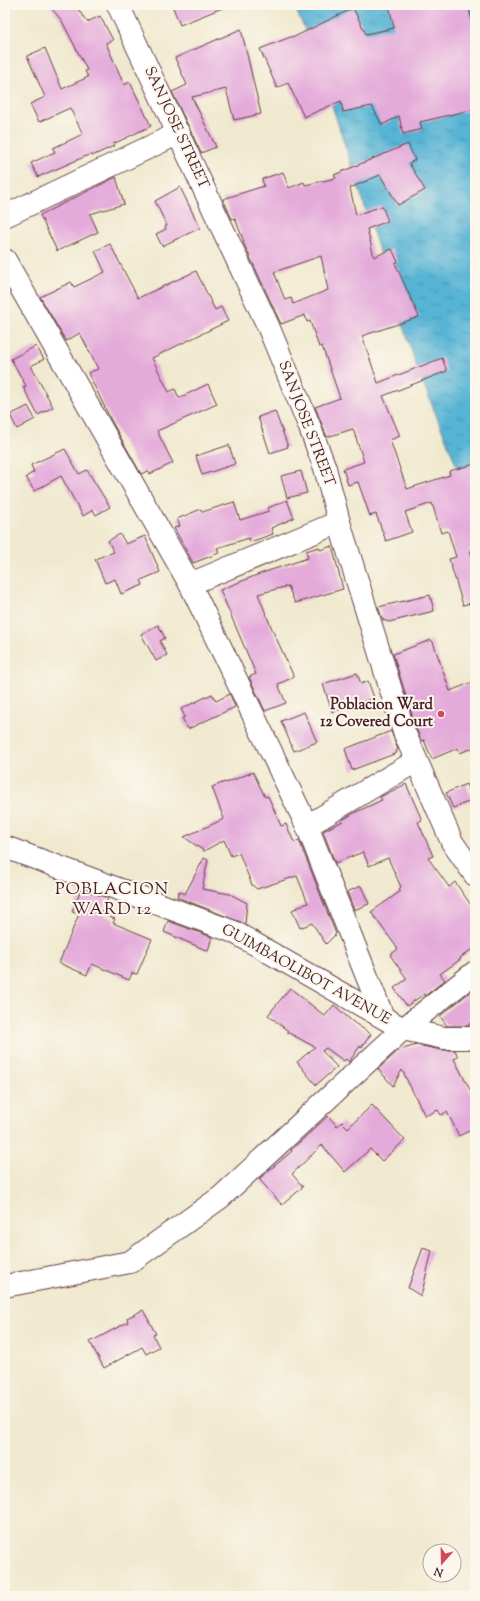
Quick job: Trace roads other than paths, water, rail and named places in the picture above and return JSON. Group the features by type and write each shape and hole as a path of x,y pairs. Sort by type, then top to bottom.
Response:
{"street":[{"name":"SAN JOSE STREET","path":"118,5 268,326 309,425 325,468 339,522 404,732 452,842 475,875"},
{"path":"5,216 178,133"},
{"path":"5,260 190,584 307,826 383,1016"},
{"path":"190,584 339,522"},
{"path":"307,826 416,761"},
{"name":"GUIMBAOLIBOT AVENUE","path":"5,846 234,932 383,1016 403,1029 444,1038 475,1038"},
{"path":"5,1286 130,1262 221,1197 403,1029 475,972"}],"water":[{"path":"294,5 475,5 475,511 417,368 316,56"}],"place":[{"name":"Poblacion Ward 12 Covered Court","path":"441,714"}],"district":[{"name":"POBLACION WARD 12","path":"112,900"}]}
